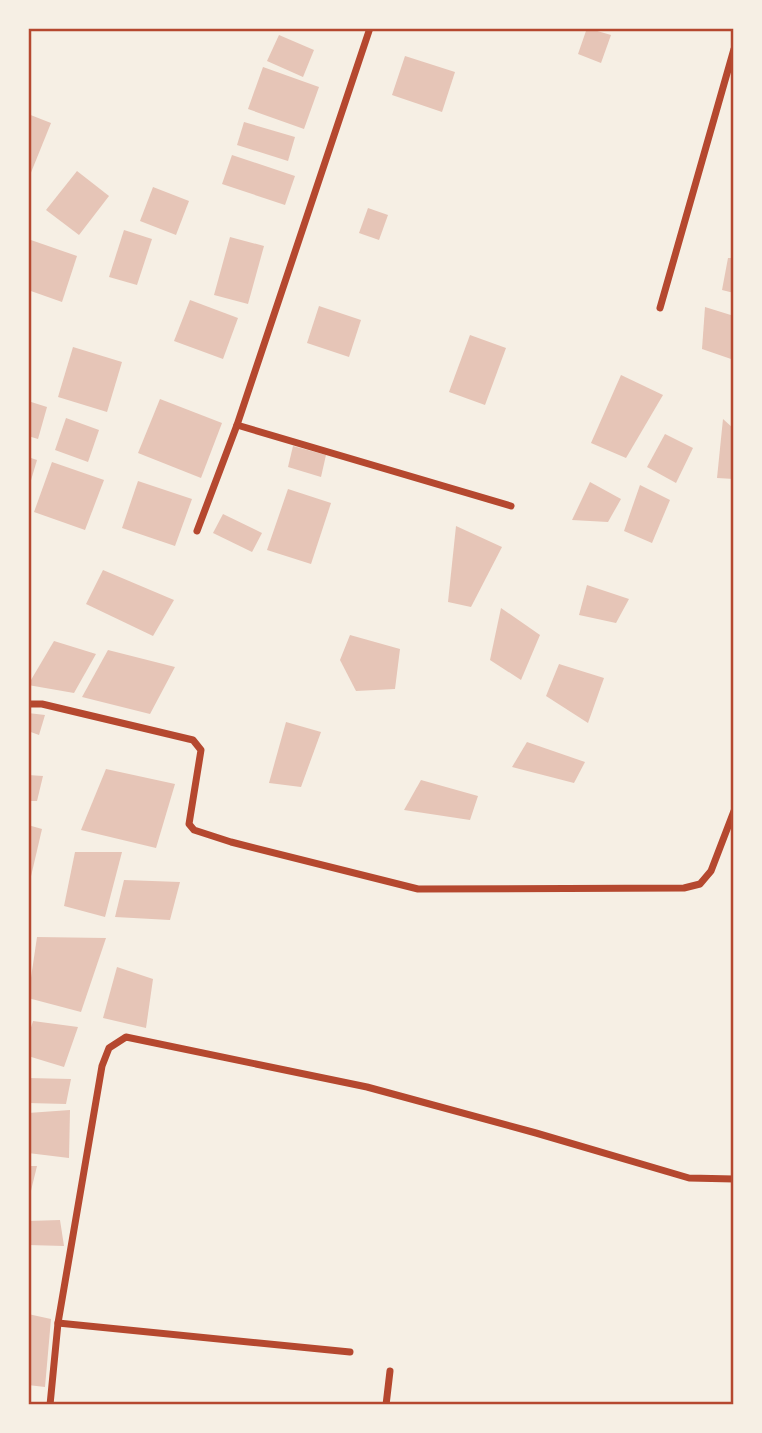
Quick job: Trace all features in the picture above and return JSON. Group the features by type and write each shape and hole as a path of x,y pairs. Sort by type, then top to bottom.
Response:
{"street":[{"path":"197,531 237,425 370,28"},
{"path":"660,308 734,49"},
{"path":"237,425 511,506"},
{"path":"28,704 42,704 193,740 201,750 189,824 194,830 231,842 418,889 684,888 700,884 711,871 734,811"},
{"path":"50,1405 58,1323 102,1066 109,1048 126,1037 367,1087 689,1178 734,1179"},
{"path":"58,1323 349,1352"},
{"path":"386,1405 390,1371"}],"building":[{"path":"587,28 611,35 601,63 578,54"},
{"path":"279,35 314,50 303,77 267,61"},
{"path":"405,56 455,72 442,112 392,95"},
{"path":"263,67 319,87 304,129 248,109"},
{"path":"28,114 51,123 28,180"},
{"path":"244,122 295,137 288,161 237,145"},
{"path":"232,155 295,176 285,205 222,184"},
{"path":"77,171 109,196 79,235 46,210"},
{"path":"153,187 189,201 176,235 140,221"},
{"path":"368,208 388,215 379,240 359,233"},
{"path":"124,230 152,239 137,285 109,277"},
{"path":"230,237 264,246 248,304 214,295"},
{"path":"28,239 77,256 62,302 28,290"},
{"path":"728,258 734,258 734,293 722,290"},
{"path":"190,300 238,318 223,359 174,341"},
{"path":"319,306 361,320 349,357 307,343"},
{"path":"705,307 734,316 734,360 702,349"},
{"path":"470,335 506,348 485,405 449,392"},
{"path":"73,347 122,362 107,412 58,397"},
{"path":"621,375 663,395 626,458 591,443"},
{"path":"160,399 222,423 201,478 138,453"},
{"path":"28,401 47,407 38,439 28,436"},
{"path":"66,418 99,430 88,462 55,450"},
{"path":"723,419 734,429 734,479 717,478"},
{"path":"665,434 693,448 676,483 647,467"},
{"path":"293,446 326,455 321,477 288,467"},
{"path":"28,457 37,460 29,487 28,487"},
{"path":"52,462 104,480 85,530 34,512"},
{"path":"138,481 192,499 175,546 122,528"},
{"path":"590,482 621,499 608,522 572,520"},
{"path":"640,485 670,500 652,543 624,531"},
{"path":"288,489 331,503 311,564 267,550"},
{"path":"223,514 262,533 252,552 213,533"},
{"path":"456,526 502,547 471,607 448,602"},
{"path":"103,570 174,600 153,636 86,604"},
{"path":"587,585 629,599 616,623 579,615"},
{"path":"501,608 540,635 521,680 490,660"},
{"path":"350,635 400,649 395,689 356,691 340,660"},
{"path":"54,641 96,654 74,693 28,685"},
{"path":"108,650 175,667 150,714 82,697"},
{"path":"559,664 604,678 588,723 546,696"},
{"path":"28,713 45,715 39,735 28,731"},
{"path":"286,722 321,732 301,787 269,783"},
{"path":"527,742 585,762 574,783 512,767"},
{"path":"106,769 175,784 156,848 81,830"},
{"path":"28,775 43,776 37,801 28,801"},
{"path":"421,780 478,796 470,820 404,810"},
{"path":"28,825 42,829 29,885 28,885"},
{"path":"75,852 122,852 105,917 64,906"},
{"path":"124,880 180,882 170,920 115,917"},
{"path":"37,937 106,938 81,1012 28,998"},
{"path":"117,967 153,979 146,1028 103,1018"},
{"path":"33,1021 78,1027 64,1067 28,1056 28,1037"},
{"path":"28,1078 71,1079 66,1104 28,1103"},
{"path":"70,1110 69,1158 28,1153 28,1113"},
{"path":"28,1166 37,1166 29,1199 28,1199"},
{"path":"60,1220 64,1246 28,1245 28,1221"},
{"path":"28,1314 51,1319 45,1387 28,1385"}]}
